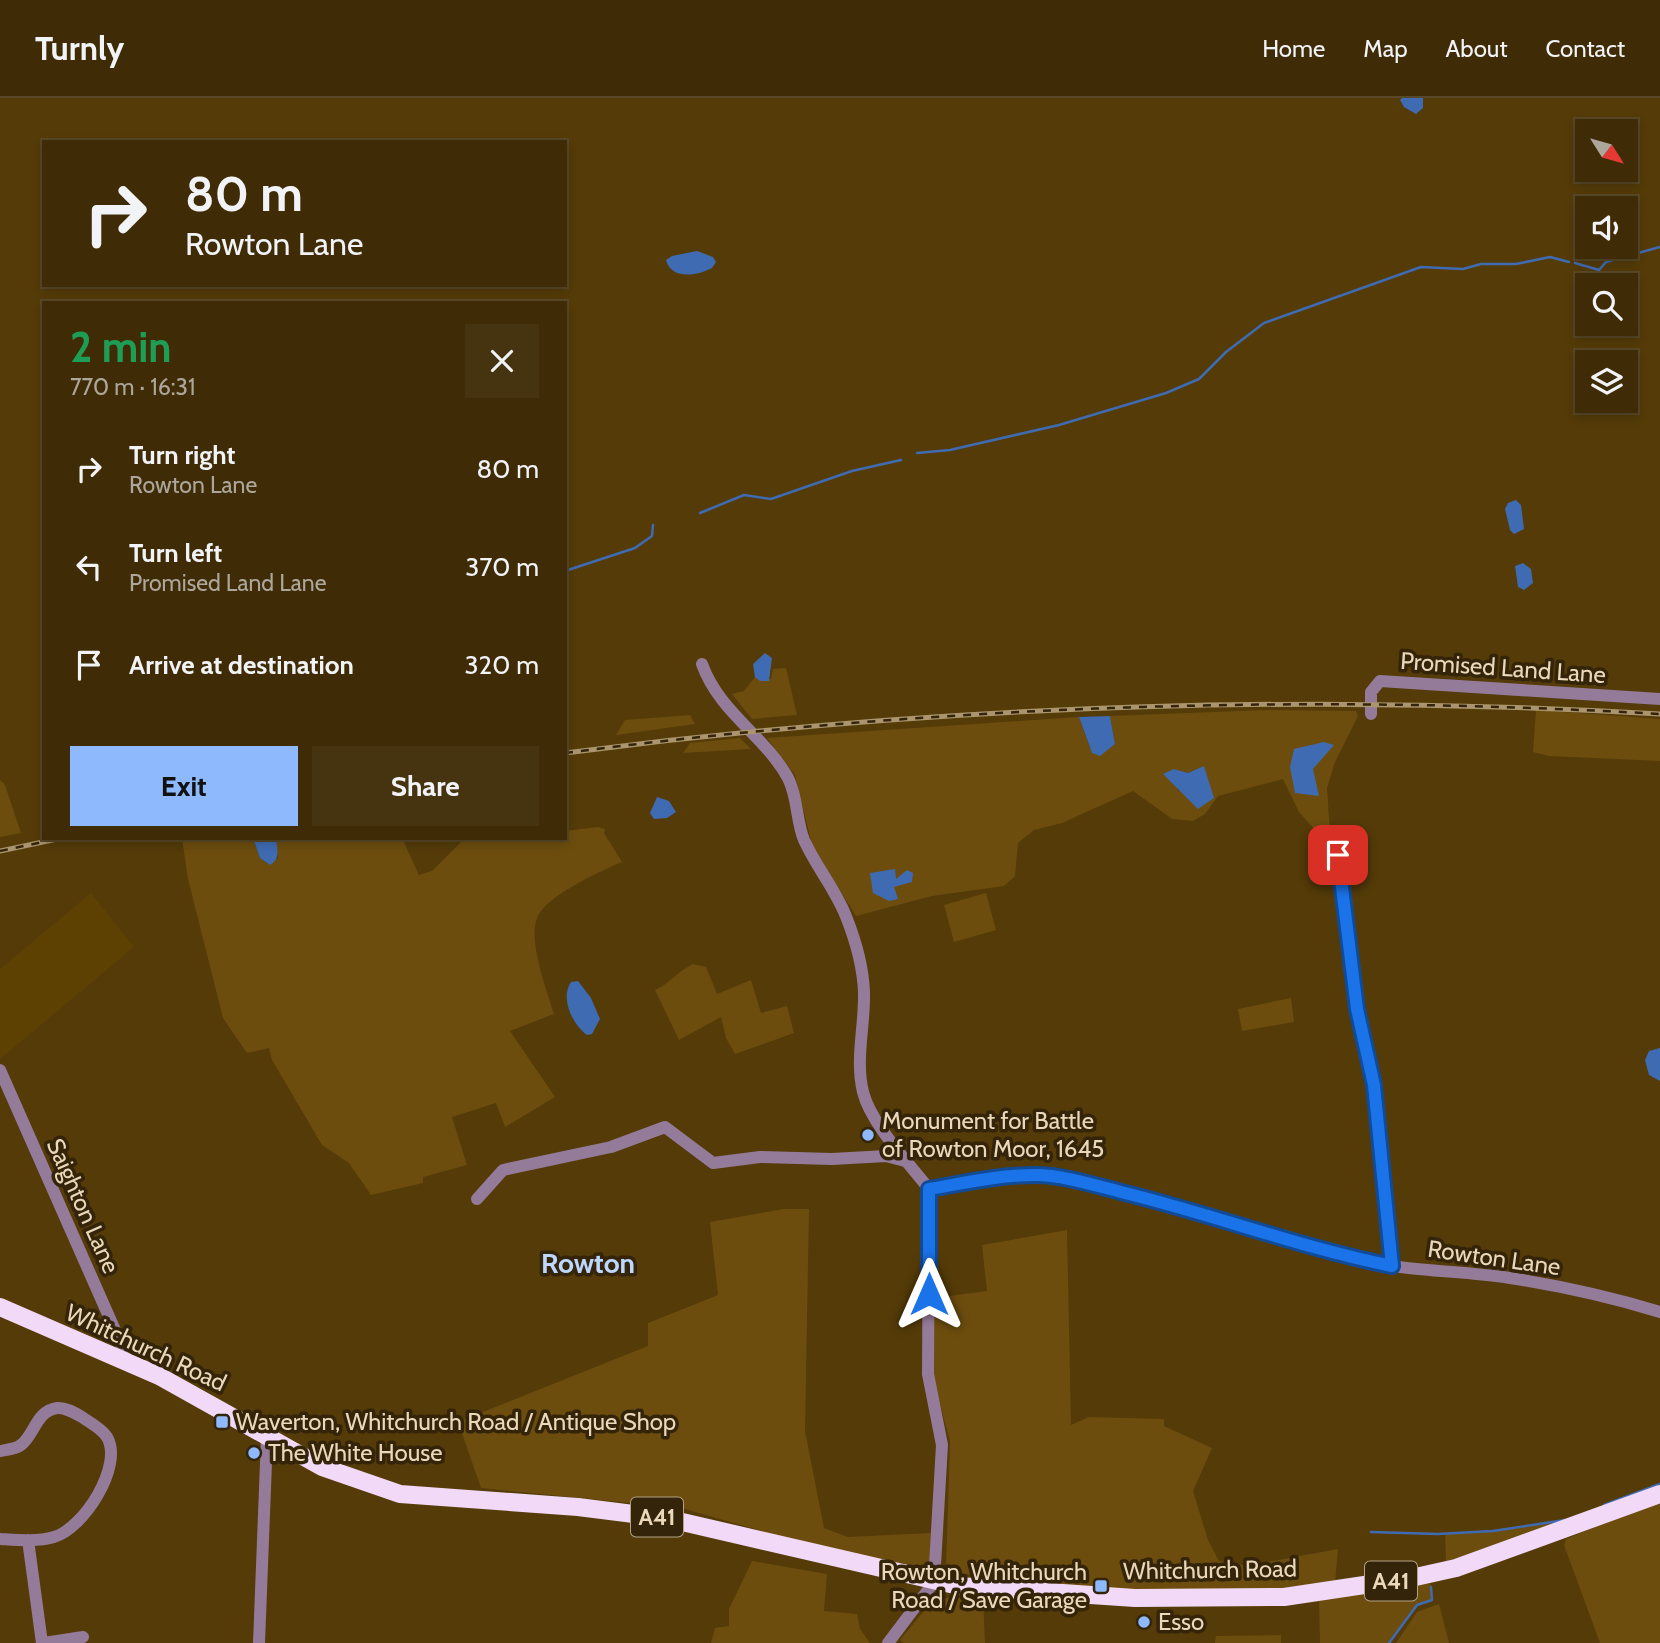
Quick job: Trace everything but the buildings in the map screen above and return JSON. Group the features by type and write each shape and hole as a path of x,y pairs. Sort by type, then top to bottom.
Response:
{"highway":[{"name":"Whitchurch Road","path":"0,1307 159,1376 322,1467 400,1494 578,1507 665,1518 934,1581 1026,1592 1135,1598 1284,1597 1411,1578 1456,1568 1660,1494"}],"street":[{"path":"702,664 708,680 733,716 766,748 788,779 803,838 847,917 861,966 864,993 860,1061 863,1094 905,1161 929,1189 928,1374 942,1445 934,1581 888,1643"},
{"name":"Promised Land Lane","path":"1371,715 1371,692 1380,681 1660,699"},
{"path":"1335,833 1357,1009 1374,1085 1392,1266"},
{"name":"Saighton Lane","path":"0,1070 122,1346 123,1360"},
{"path":"477,1199 503,1170 611,1147 665,1127 713,1163 760,1157 832,1159 886,1156 905,1161"},
{"name":"Rowton Lane","path":"929,1189 1038,1175 1199,1212 1357,1259 1392,1266 1509,1278 1610,1297 1660,1312"},
{"path":"0,1451 21,1445 44,1413 59,1408 73,1412 107,1437 112,1454 94,1503 77,1523 55,1537 0,1539"},
{"path":"259,1643 267,1437"},
{"path":"28,1540 43,1643 83,1637"}],"shaded area":[{"path":"786,668 797,715 752,719 732,694 744,691 755,677 771,679 773,669"},
{"path":"1266,710 1356,711 1358,716 1335,762 1327,788 1331,848 1299,812 1283,779 1218,796 1205,814 1193,821 1172,819 1133,791 1062,823 1034,830 1018,843 1015,876 1004,886 932,896 856,916 812,845 795,775 767,738 1079,717 1090,748 1115,744 1110,716","holes":["1204,766 1178,791 1174,769 1188,773"]},
{"path":"1536,710 1660,719 1660,761 1549,756 1533,752"},
{"path":"690,715 695,724 616,735 625,720"},
{"path":"740,738 751,749 683,753 690,743"},
{"path":"0,780 5,785 21,833 0,837"},
{"path":"598,827 605,829 604,833 622,862 562,893 542,910 537,918 537,953 554,1014 510,1031 555,1097 505,1127 496,1103 452,1117 467,1165 423,1177 423,1183 371,1195 349,1163 322,1145 272,1060 269,1048 247,1053 223,1018 188,879 182,840 254,840 260,858 270,865 278,858 276,840 403,840 419,875 432,871 463,840 567,840 567,831"},
{"path":"91,893 134,947 0,1059 0,969"},
{"path":"986,893 996,930 954,942 944,905"},
{"path":"693,964 706,967 717,994 751,980 761,1013 787,1006 794,1033 735,1054 726,1038 721,1017 679,1040 655,990"},
{"path":"1291,998 1294,1022 1242,1031 1238,1009"},
{"path":"784,1209 809,1209 805,1431 824,1528 848,1537 931,1533 929,1572 829,1550 681,1508 481,1488 458,1422 648,1346 648,1323 718,1295 710,1222"},
{"path":"1067,1230 1071,1425 1089,1417 1164,1419 1164,1426 1212,1448 1193,1491 1208,1540 1219,1561 1246,1566 1338,1549 1335,1583 1287,1589 1131,1590 1024,1585 946,1570 950,1441 933,1378 934,1298 987,1291 982,1245"},
{"path":"1660,1501 1660,1643 1600,1643 1564,1545 1566,1539"},
{"path":"1565,1520 1446,1563 1445,1533 1493,1531"},
{"path":"752,1561 827,1574 824,1611 857,1614 860,1629 870,1643 711,1643 715,1628 729,1626 729,1609"},
{"path":"1430,1581 1432,1600 1417,1605 1389,1643 1320,1643 1319,1598"},
{"path":"940,1598 983,1598 985,1643 904,1643 900,1640 928,1606"},
{"path":"1439,1604 1449,1643 1396,1643 1417,1612"},
{"path":"1281,1635 1281,1643 1215,1643 1216,1636"}],"water":[{"path":"1423,98 1423,108 1416,114 1404,107 1400,100"},
{"path":"697,251 713,257 716,262 712,268 699,273 679,273 673,271 666,260 672,256"},
{"path":"1516,500 1521,505 1524,529 1514,534 1510,530 1505,509 1508,503"},
{"path":"1523,563 1531,569 1533,583 1524,590 1518,587 1515,566"},
{"path":"765,653 772,658 769,681 760,681 755,677 753,664"},
{"path":"1110,716 1115,744 1100,756 1092,753 1079,717"},
{"path":"1324,742 1334,745 1313,769 1319,796 1295,793 1290,767 1294,749"},
{"path":"1204,766 1214,798 1198,809 1163,774 1174,769 1188,773"},
{"path":"657,797 669,801 676,812 667,818 654,819 650,813"},
{"path":"254,840 276,840 276,860 270,865 260,858"},
{"path":"895,869 896,879 907,870 913,873 912,882 894,887 898,899 889,901 873,893 870,873"},
{"path":"578,981 591,998 600,1019 592,1034 587,1035 572,1018 567,1003 571,982"},
{"path":"1660,1048 1660,1081 1649,1075 1645,1060 1649,1051"}],"waterway":[{"path":"1575,263 1599,270 1606,262 1660,247"},
{"path":"917,453 950,450 1059,425 1166,393 1199,379 1226,352 1264,323 1421,267 1463,269 1481,264 1516,264 1550,257 1569,262"},
{"path":"700,513 744,495 771,499 852,471 901,460"},
{"path":"567,570 635,548 652,536 653,525"},
{"path":"1604,1505 1660,1484"},
{"path":"1371,1532 1438,1534 1493,1531 1565,1520"},
{"path":"1389,1643 1417,1605 1432,1600 1431,1587"}],"railway":[{"path":"567,753 838,724 1112,708 1386,705 1660,714"},
{"path":"0,851 52,840"}],"place":[{"name":"Monument for Battle of Rowton Moor, 1645","path":"868,1135"},
{"name":"Waverton, Whitchurch Road / Antique Shop","path":"222,1422"},
{"name":"The White House","path":"254,1453"},
{"name":"Rowton, Whitchurch Road / Save Garage","path":"1101,1586"},
{"name":"Esso","path":"1144,1622"}],"district":[{"name":"Rowton","path":"588,1263"}],"route":[{"path":"929,1294 929,1189 1038,1175 1113,1190 1199,1212 1357,1259 1392,1266 1374,1085 1357,1009 1338,855"}]}
